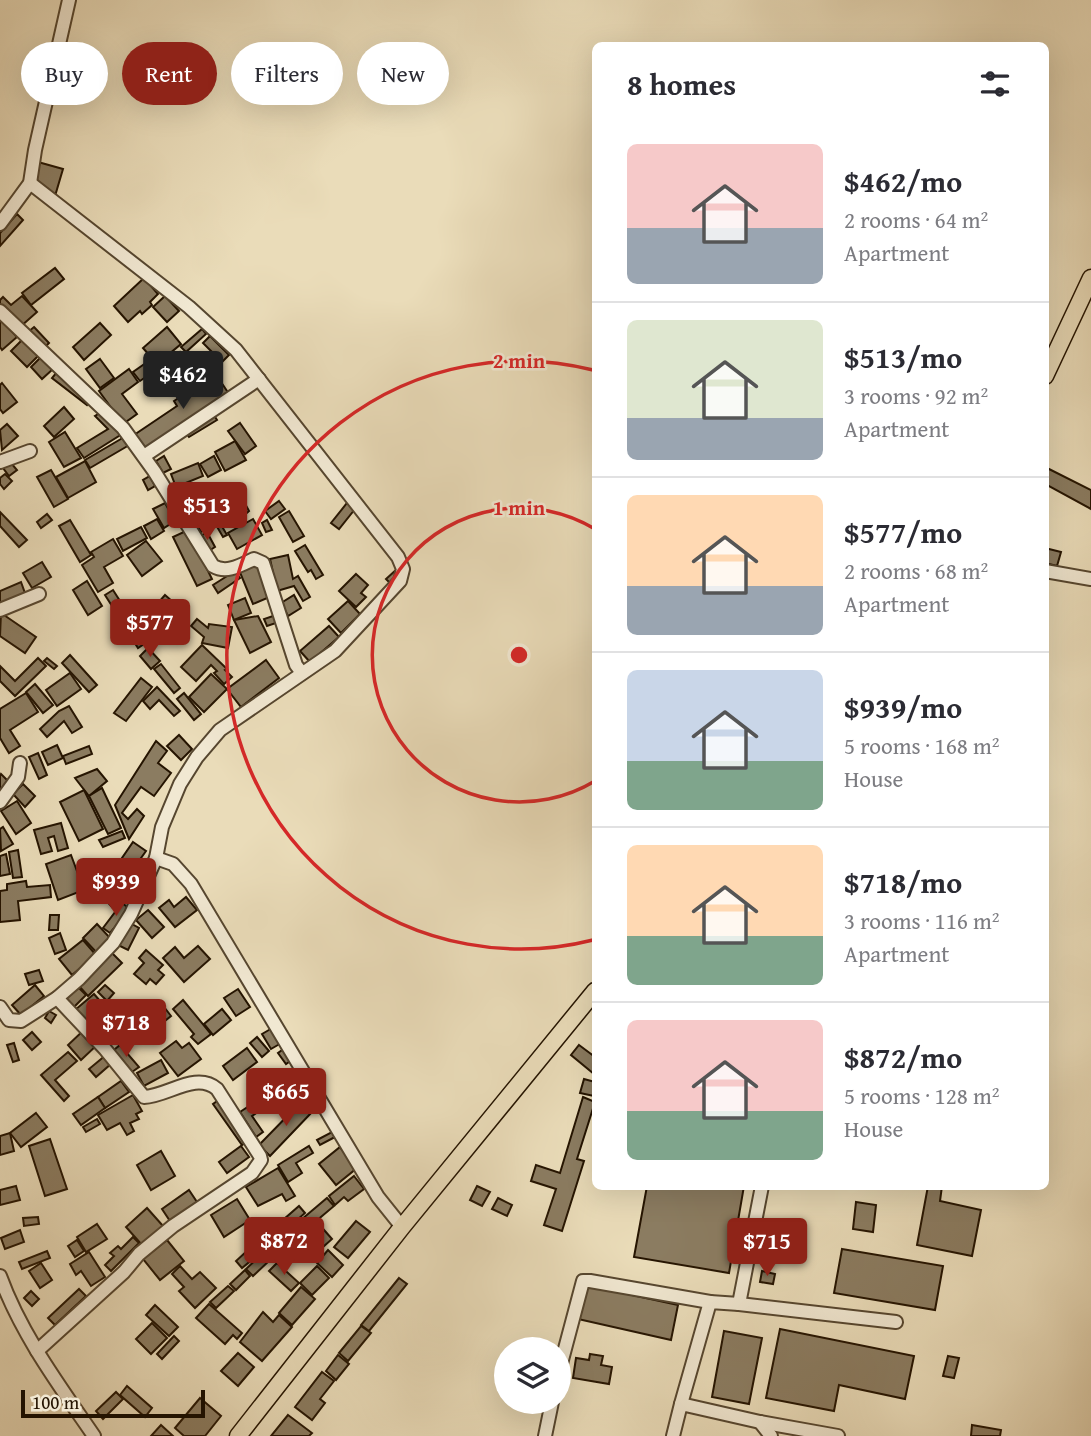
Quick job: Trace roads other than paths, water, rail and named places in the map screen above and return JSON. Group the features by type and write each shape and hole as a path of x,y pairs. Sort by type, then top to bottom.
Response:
{"main road":[{"path":"1049,367 1091,278"},
{"path":"238,1436 402,1227 592,995"}],"street":[{"path":"0,224 30,183 69,0"},
{"path":"0,1007 6,1017 17,1021 57,998 113,943 131,914 156,858 162,827 180,784 197,758 219,730 335,651 400,581 403,569 398,557 364,511 236,350 189,307 30,183"},
{"path":"0,311 124,428 213,566 229,570 254,559 263,562 296,664 302,673"},
{"path":"144,456 259,379"},
{"path":"0,462 30,452"},
{"path":"1049,572 1091,579"},
{"path":"0,610 39,594"},
{"path":"0,802 18,777 20,763"},
{"path":"156,858 173,864 191,884 378,1196 402,1227"},
{"path":"37,1350 124,1272 139,1254 173,1226 252,1173 261,1160 211,1083 197,1081 168,1092 144,1097 105,1049 57,998"},
{"path":"739,1304 761,1190"},
{"path":"0,1276 3,1295 94,1436"},
{"path":"568,1337 583,1281 710,1302 896,1322"},
{"path":"673,1436 710,1302"},
{"path":"681,1404 838,1436"},
{"path":"545,1436 550,1414"},
{"path":"760,1422 771,1436"}]}
